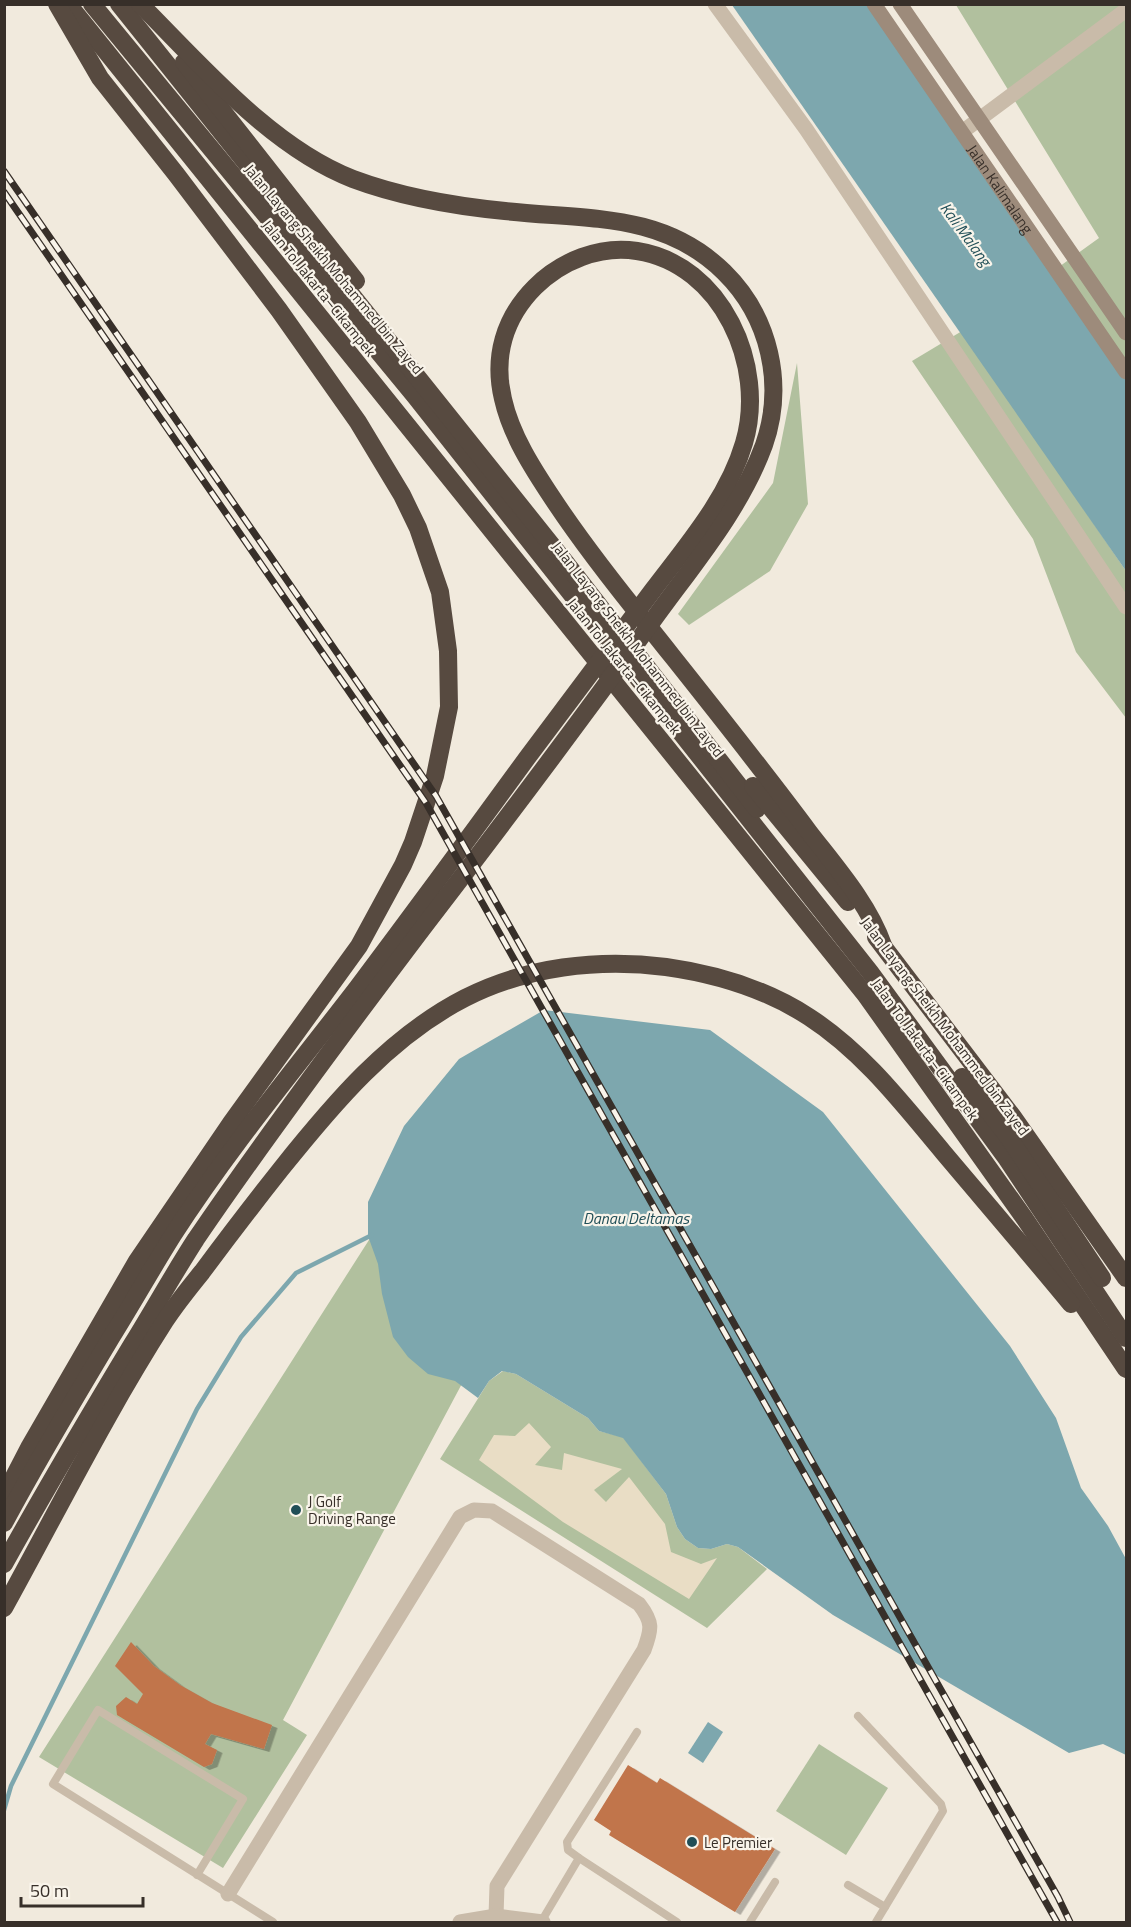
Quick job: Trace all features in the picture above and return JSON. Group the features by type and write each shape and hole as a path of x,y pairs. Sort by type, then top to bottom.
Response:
{"highway":[{"path":"4,1523 39,1459 238,1127 359,946 403,866 425,808 442,747 449,697 448,651 440,592 418,528 381,458 272,301 100,78 57,4"},
{"name":"Jalan Tol Jakarta–Cikampek","path":"68,4 865,994 1025,1219 1126,1370"},
{"name":"Jalan Layang Sheikh Mohammed bin Zayed","path":"92,4 415,396 870,972 1007,1159 1126,1338"},
{"name":"Jalan Layang Sheikh Mohammed bin Zayed","path":"119,4 566,563 1007,1135 1126,1316"},
{"path":"4,1496 30,1446 137,1261 238,1127 357,988 542,739 672,579 711,540 733,506 762,451 774,405 770,357 766,339 752,306 739,287 700,252 678,239 641,225 598,218 499,211 383,189 348,177 300,150 250,112 139,4"},
{"name":"Jalan Tol Jakarta–Cikampek","path":"139,4 746,777 883,945 1013,1117 1126,1278"},
{"path":"4,1564 57,1470 194,1242 345,1031 557,753 672,579 737,463 745,441 749,418 750,392 747,367 735,328 713,296 696,279 665,259 645,252 626,249 608,250 567,263 545,277 529,293 514,313 506,329 500,347 499,370 501,393 509,419 539,478 584,546 758,763 860,899 883,945"},
{"path":"4,1608 79,1469 166,1318 307,1136 357,1080 412,1031 480,990 540,971 571,966 619,963 647,964 701,972 752,988 820,1024 861,1059 888,1088 1126,1370"}],"main road":[{"name":"Jalan Kalimalang","path":"900,4 1126,333"},
{"name":"Jalan Kalimalang","path":"877,6 1126,372"}],"street":[{"path":"715,4 812,138 1126,607"},
{"path":"962,132 1126,10"},
{"path":"228,1894 460,1517 474,1510 492,1511 639,1604 649,1617 651,1632 644,1650 497,1886 496,1916"},
{"path":"460,1923 496,1916 542,1922"}],"lane":[{"path":"197,1875 243,1799 98,1710 52,1784 273,1923"},
{"path":"858,1716 941,1804 943,1811 876,1923"},
{"path":"637,1732 567,1842 570,1852 678,1923"},
{"path":"542,1922 579,1858"},
{"path":"750,1923 775,1882"},
{"path":"848,1885 885,1907"}],"green space":[{"path":"956,5 1126,5 1126,374 1056,269 1099,238"},
{"path":"962,331 1126,571 1126,718 1076,652 1033,539 912,361"},
{"path":"797,363 808,504 770,571 689,625 678,614 773,483"},
{"name":"J Golf Driving Range","path":"383,1218 507,1299 283,1720 307,1735 223,1868 39,1757"},
{"path":"503,1371 516,1374 588,1418 599,1431 623,1437 666,1494 677,1527 685,1539 698,1548 711,1549 727,1544 738,1547 767,1569 707,1628 440,1459 489,1381"},
{"path":"819,1744 888,1788 846,1855 776,1811"}],"shaded area":[{"path":"529,1423 551,1447 535,1465 562,1470 564,1453 622,1469 594,1490 606,1502 629,1477 665,1524 671,1552 701,1564 717,1558 689,1599 563,1522 479,1460 494,1435 515,1436"}],"water":[{"name":"Kali Malang","path":"870,4 1126,372 1126,571 732,5"},
{"name":"Danau Deltamas","path":"544,1010 710,1030 823,1112 1010,1346 1056,1418 1081,1488 1108,1526 1126,1559 1126,1755 1103,1744 1069,1753 833,1615 738,1547 727,1544 711,1549 698,1548 685,1539 677,1527 666,1494 623,1438 599,1431 588,1418 516,1374 502,1371 489,1381 478,1398 455,1381 428,1374 408,1357 393,1337 382,1294 378,1264 368,1236 368,1202 404,1126 459,1059"},
{"path":"708,1722 723,1732 703,1763 688,1753"}],"building":[{"path":"131,1642 154,1666 180,1685 212,1703 272,1725 264,1749 211,1734 205,1744 217,1750 212,1764 204,1767 117,1715 116,1706 126,1697 137,1704 143,1694 115,1666"},
{"name":"Le Premier","path":"628,1765 657,1783 660,1778 775,1849 735,1912 609,1835 611,1831 594,1820"}],"waterway":[{"path":"4,1810 11,1786 197,1409 241,1337 296,1273 372,1235"}],"railway":[{"path":"4,171 436,796 1058,1897 1070,1922"},
{"path":"4,192 426,803 1057,1922"}],"place":[{"name":"J Golf Driving Range","path":"296,1510"},
{"name":"Le Premier","path":"692,1842"}]}
